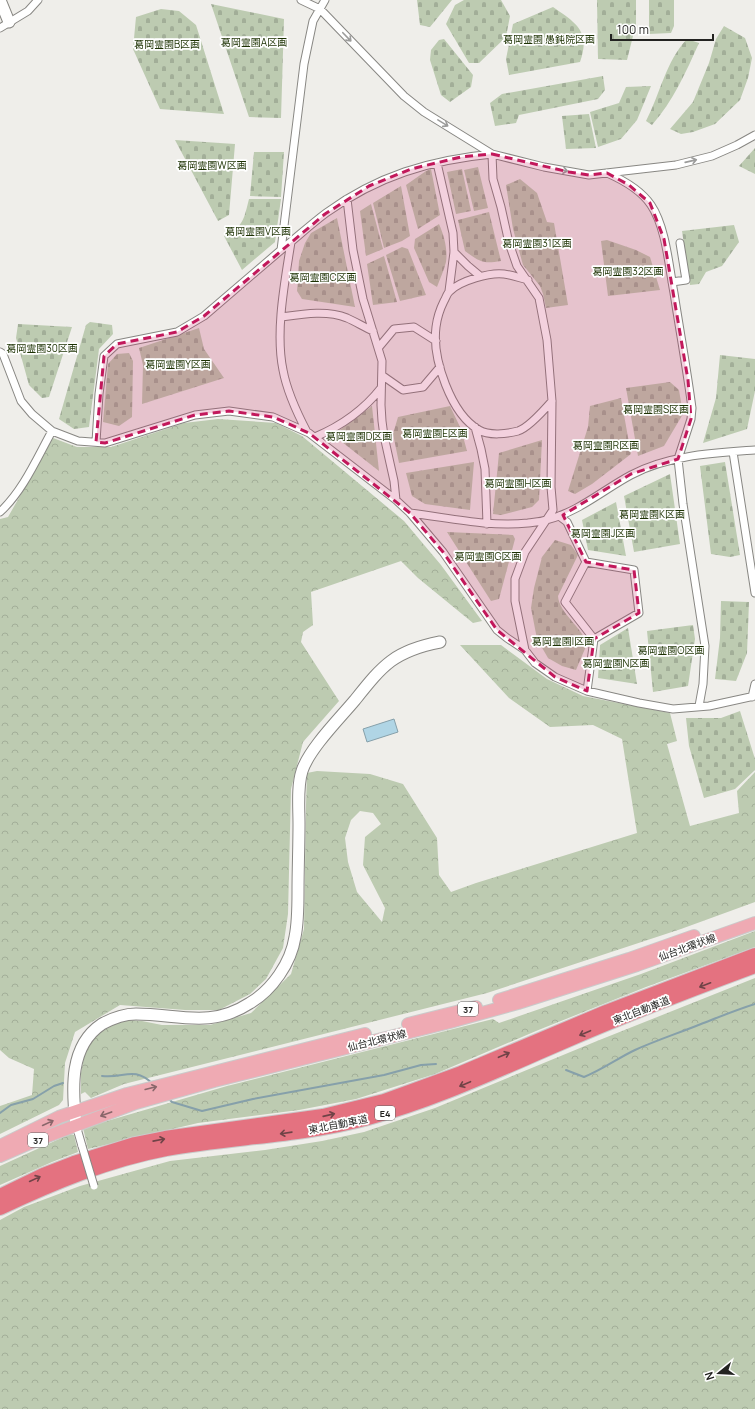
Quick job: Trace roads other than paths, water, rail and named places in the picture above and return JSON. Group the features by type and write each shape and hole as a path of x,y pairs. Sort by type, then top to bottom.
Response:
{"highway":[{"name":"東北自動車道","path":"0,1196 43,1175 108,1151 135,1144 165,1138 323,1116 384,1101 461,1073 606,1012 755,955"},
{"name":"東北自動車道","path":"0,1208 81,1173 137,1156 172,1148 350,1123 386,1113 461,1086 611,1021 755,966"}],"main road":[{"name":"仙台北環状線","path":"0,1156 19,1147 179,1086 498,1000 628,959 755,914"},
{"name":"仙台北環状線","path":"0,1146 60,1117 127,1094 179,1086 255,1070 450,1022 518,1003 637,965 755,923"}],"street":[{"path":"0,0 5,25 28,11 38,0"},
{"path":"301,0 320,9 404,96 424,112 492,154 544,167 589,175 676,165 712,156 755,135"},
{"path":"281,250 304,64 313,21 325,0"},
{"path":"96,442 99,394 104,356 117,344 177,332 204,316 325,214 347,199 392,176 411,169 461,157 492,154"},
{"path":"492,154 493,179 509,243 517,266 539,298 547,340 552,401 553,419 551,487 553,510 525,552 515,579 515,601 525,650"},
{"path":"437,163 453,233 454,252 449,291 441,308 436,328 437,355 443,380 453,400 466,420 481,431 498,434 520,431 536,418 552,401"},
{"path":"607,172 629,185 642,195 656,212 664,239 672,282 692,408 691,420 678,459 683,504 705,646 703,684 699,706"},
{"path":"347,199 357,274 363,300 372,331 379,347 382,361 383,376 381,405 384,436 394,481 396,500"},
{"path":"291,242 280,340 283,370 294,404 308,432"},
{"path":"672,282 686,280 680,243"},
{"path":"454,252 480,276"},
{"path":"449,291 480,276 503,274 528,280"},
{"path":"282,317 308,313 346,317 372,331"},
{"path":"379,347 394,329 414,327 436,341"},
{"path":"0,352 3,354 21,401 32,414 52,431 78,441 106,443 195,415 229,412 274,417 308,432 396,500 410,513 443,552 497,630 506,638 525,650 536,663 555,677 587,691 673,709 754,696 755,684"},
{"path":"383,376 403,390 423,387 440,367"},
{"path":"315,437 339,426 352,417 365,406 382,387"},
{"path":"475,427 485,469 487,524"},
{"path":"0,512 17,491 52,431"},
{"path":"410,513 487,524 510,525 545,521 566,514 631,474 665,461 755,450"},
{"path":"733,452 755,593"},
{"path":"559,516 567,522 586,562"},
{"path":"586,562 634,570 639,610 639,613 594,639"},
{"path":"586,562 565,602 594,639 587,691"},
{"path":"94,1186 76,1125 75,1064 80,1050 92,1032 108,1020 116,1017 136,1014 195,1019 214,1017 241,1009 263,994 285,964 291,953 295,938 298,904 298,798 303,767 310,754 382,668 405,652 420,646 440,642"}],"water":[{"path":"394,719 398,732 367,742 363,729"}],"waterway":[{"path":"566,1070 584,1077 643,1046 755,1004"},
{"path":"169,1099 172,1102 202,1111 253,1099 384,1075 421,1065 436,1064"},
{"path":"102,1076 134,1074 146,1078 153,1084"},
{"path":"0,1113 11,1105 33,1099 54,1086 63,1083"}],"park label":[{"name":"葛岡霊園 愚鈍院区画","path":"549,39"},
{"name":"葛岡霊園A区画","path":"254,42"},
{"name":"葛岡霊園B区画","path":"167,44"},
{"name":"葛岡霊園W区画","path":"212,165"},
{"name":"葛岡霊園V区画","path":"258,231"},
{"name":"葛岡霊園31区画","path":"537,243"},
{"name":"葛岡霊園32区画","path":"628,271"},
{"name":"葛岡霊園C区画","path":"323,277"},
{"name":"葛岡霊園30区画","path":"42,348"},
{"name":"葛岡霊園Y区画","path":"178,364"},
{"name":"葛岡霊園S区画","path":"656,409"},
{"name":"葛岡霊園E区画","path":"435,433"},
{"name":"葛岡霊園D区画","path":"359,436"},
{"name":"葛岡霊園R区画","path":"606,445"},
{"name":"葛岡霊園H区画","path":"518,483"},
{"name":"葛岡霊園K区画","path":"652,514"},
{"name":"葛岡霊園J区画","path":"603,533"},
{"name":"葛岡霊園G区画","path":"488,556"},
{"name":"葛岡霊園I区画","path":"563,641"},
{"name":"葛岡霊園O区画","path":"671,650"},
{"name":"葛岡霊園N区画","path":"616,663"}]}
